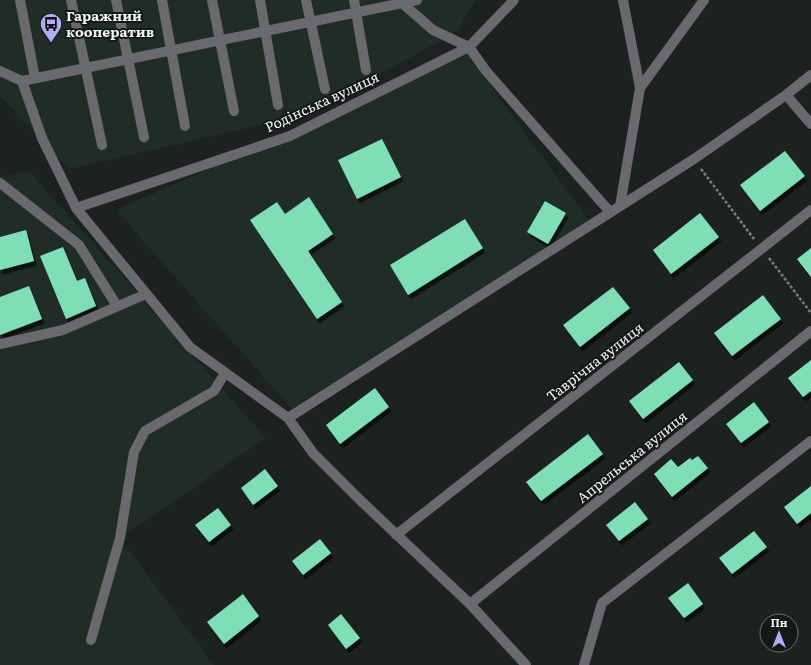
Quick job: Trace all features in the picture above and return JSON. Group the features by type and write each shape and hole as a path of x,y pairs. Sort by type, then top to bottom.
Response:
{"street":[{"path":"20,0 35,78"},
{"path":"71,0 102,145"},
{"path":"116,0 144,138"},
{"path":"162,0 185,126"},
{"path":"212,0 234,111"},
{"path":"260,0 278,105"},
{"path":"306,0 325,89"},
{"path":"354,0 366,70"},
{"path":"0,71 22,81 417,0"},
{"name":"Родінська вулиця","path":"76,208 290,136 469,47 514,0"},
{"path":"620,206 640,88 623,0"},
{"path":"640,88 704,0"},
{"path":"402,2 433,30 469,47 486,71 610,212"},
{"path":"288,418 694,159 786,95 811,75"},
{"path":"22,81 42,138 76,208 190,347 288,418 313,453 396,535 470,604 526,665"},
{"path":"786,95 811,124"},
{"path":"0,183 79,246 117,306"},
{"name":"Таврічна вулиця","path":"396,535 811,210"},
{"path":"0,344 63,330 146,294"},
{"name":"Апрельська вулиця","path":"470,604 811,332"},
{"path":"91,640 120,538 134,452 145,431 214,391 226,372"},
{"path":"584,665 602,603 811,441"}],"path":[{"path":"694,159 811,313"}],"shaded area":[{"path":"0,0 475,0 457,32 305,115 69,169 0,96"},
{"path":"468,55 590,222 292,409 116,210"},
{"path":"29,171 266,438 120,538 214,665 0,665 0,176"}],"building":[{"path":"382,139 401,177 357,199 338,160"},
{"path":"785,151 805,176 760,211 740,185"},
{"path":"309,197 333,234 308,251 342,302 317,319 250,220 277,202 285,214"},
{"path":"545,201 566,213 548,244 527,232"},
{"path":"700,213 719,237 671,274 653,250"},
{"path":"465,219 483,248 408,295 390,265"},
{"path":"26,230 34,261 0,270 0,237"},
{"path":"63,247 77,281 85,278 96,306 66,319 40,256"},
{"path":"811,248 811,277 797,259"},
{"path":"29,286 42,319 0,335 0,297"},
{"path":"613,287 630,308 580,347 563,325"},
{"path":"763,295 781,319 732,356 714,333"},
{"path":"811,360 811,391 803,397 788,378"},
{"path":"679,362 693,380 643,419 629,401"},
{"path":"375,388 389,407 340,444 326,425"},
{"path":"754,402 769,422 741,443 726,424"},
{"path":"588,434 603,454 541,501 526,482"},
{"path":"698,456 708,468 672,497 654,474 671,459 678,467 690,458 692,460"},
{"path":"265,469 278,486 253,505 241,488"},
{"path":"811,486 811,513 797,524 784,507"},
{"path":"635,502 648,519 619,541 606,525"},
{"path":"218,508 231,525 209,542 195,525"},
{"path":"754,531 767,547 732,574 719,558"},
{"path":"320,539 331,553 303,575 292,561"},
{"path":"688,583 703,604 684,618 668,598"},
{"path":"243,594 259,616 224,644 207,622"},
{"path":"341,614 360,638 346,649 328,625"}],"place":[{"name":"Гаражний кооператив","path":"51,44"}]}
